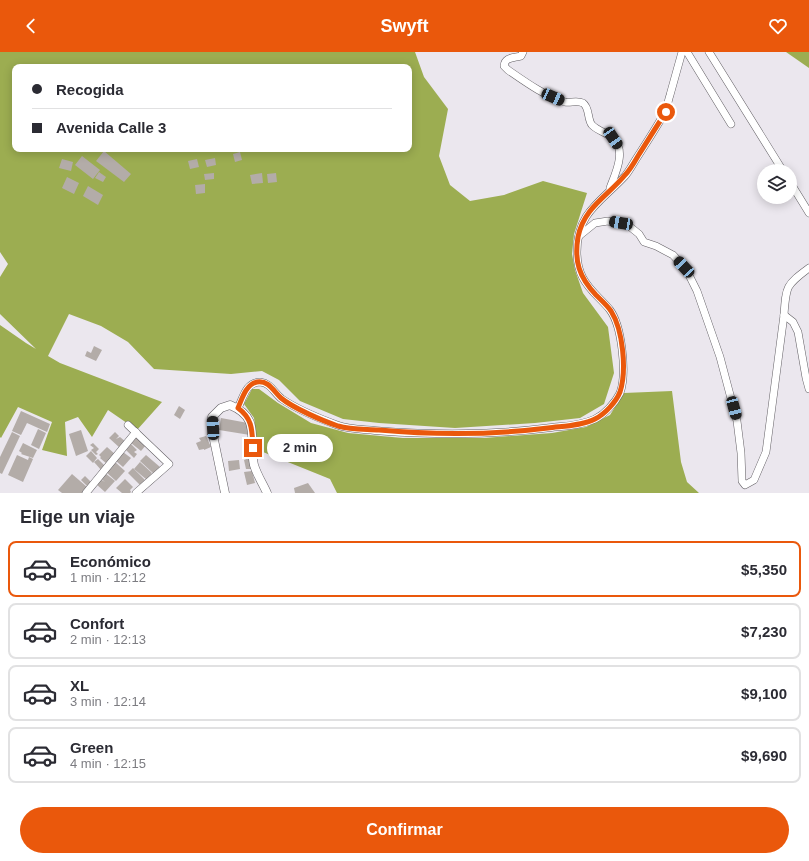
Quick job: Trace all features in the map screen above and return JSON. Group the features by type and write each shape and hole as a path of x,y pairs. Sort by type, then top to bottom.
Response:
{"street":[{"path":"523,52 520,56 508,58 504,62 504,66 541,91 566,102 581,102 588,110 588,120 593,126 613,138 618,145 619,164 610,190"},
{"path":"238,408 246,390 250,385 257,382 264,383 272,388 280,398 313,416 338,426 350,428 418,433 471,434 525,431 580,424 596,418 608,410 620,393 624,374 621,342 618,326 610,310 586,284 581,275 577,261 578,236 582,223 591,210 626,175 666,112 682,52"},
{"path":"687,52 731,124"},
{"path":"709,52 779,164"},
{"path":"797,193 809,213"},
{"path":"578,236 595,223 608,221 632,227 644,242 674,256 686,269 697,291 720,357 737,421 741,453 742,481 745,485 754,480 766,452 786,292 792,280 809,268"},
{"path":"784,315 793,322 798,332 809,388"},
{"path":"225,493 214,440 212,417 221,408 230,405 243,412 252,425 254,464 267,493"},
{"path":"128,425 169,464 136,493"},
{"path":"86,493 136,432"}],"green space":[{"path":"0,52 415,52 424,77 448,109 439,156 450,185 470,201 504,195 543,181 587,193 574,234 572,254 575,270 583,293 608,327 614,373 604,404 580,418 535,423 455,428 379,423 343,419 300,401 279,380 262,371 231,374 154,369 128,342 101,326 69,314 48,356 60,363 162,402 137,430 108,410 92,437 78,417 65,422 67,456 42,450 52,422 18,407 1,438 0,437 0,325 36,349 0,314 0,277 8,264 0,252"},
{"path":"786,52 809,52 809,68"},
{"path":"252,389 259,389 278,403 311,423 348,433 403,438 484,438 552,433 586,427 610,415 624,393 672,391 681,462 687,482 699,493 337,493 330,479 258,450 254,418 244,404"}],"building":[{"path":"103,152 105,152 131,174 124,182 96,161"},
{"path":"240,152 242,160 235,162 233,154"},
{"path":"82,156 100,170 93,179 75,165"},
{"path":"215,158 216,165 207,167 205,160"},
{"path":"62,159 73,162 71,171 59,168"},
{"path":"197,159 199,167 190,169 188,161"},
{"path":"99,172 106,177 103,182 95,178"},
{"path":"214,173 214,179 205,180 204,174"},
{"path":"262,173 263,183 252,184 250,175"},
{"path":"276,173 277,182 268,183 267,174"},
{"path":"67,177 79,183 74,194 62,188"},
{"path":"205,184 205,193 196,194 195,185"},
{"path":"88,186 103,195 98,205 83,196"},
{"path":"94,346 102,350 96,361 85,356 87,351 91,353"},
{"path":"179,406 185,410 180,419 174,415"},
{"path":"21,411 50,424 47,432 27,423 21,435 12,431"},
{"path":"221,418 248,423 250,435 219,430"},
{"path":"38,429 46,433 39,449 31,445"},
{"path":"81,430 88,451 76,456 69,434"},
{"path":"12,432 20,436 2,474 0,473 0,457"},
{"path":"115,432 119,436 116,439 120,437 126,442 120,448 109,438"},
{"path":"206,436 211,447 204,450 199,450 196,443 201,441 199,438"},
{"path":"137,437 146,445 141,451 131,443"},
{"path":"23,443 37,450 33,458 21,454 22,453 19,451"},
{"path":"93,443 99,449 96,452 98,454 96,455 91,450 94,448 90,445"},
{"path":"131,444 137,450 134,452 137,454 134,458 126,450"},
{"path":"107,447 116,455 107,464 100,458 101,457 99,455"},
{"path":"91,451 97,458 93,463 86,456"},
{"path":"123,452 131,458 123,467 116,461"},
{"path":"17,455 28,460 29,457 33,459 23,482 8,475"},
{"path":"146,455 160,467 154,474 140,461"},
{"path":"249,458 253,469 246,469 244,460"},
{"path":"98,459 106,467 102,471 94,462"},
{"path":"239,460 240,469 229,471 228,461"},
{"path":"115,462 125,471 116,481 106,472"},
{"path":"140,462 152,473 147,480 134,469"},
{"path":"133,468 145,480 140,485 128,473"},
{"path":"252,471 255,483 247,485 244,472"},
{"path":"105,473 115,481 105,492 96,484 100,479 105,482 100,478"},
{"path":"72,474 87,487 82,493 62,493 58,490"},
{"path":"85,476 93,484 89,488 81,480"},
{"path":"125,479 133,487 130,490 130,493 122,493 116,488"},
{"path":"308,483 315,493 295,493 294,488"}],"route":[{"path":"253,448 252,425 243,412 238,408 246,390 250,385 257,382 264,383 272,388 280,398 313,416 338,426 350,428 418,433 471,434 525,431 580,424 596,418 608,410 620,393 624,374 621,342 618,326 610,310 586,284 581,275 577,261 578,236 582,223 591,210 626,175 666,112"}]}
